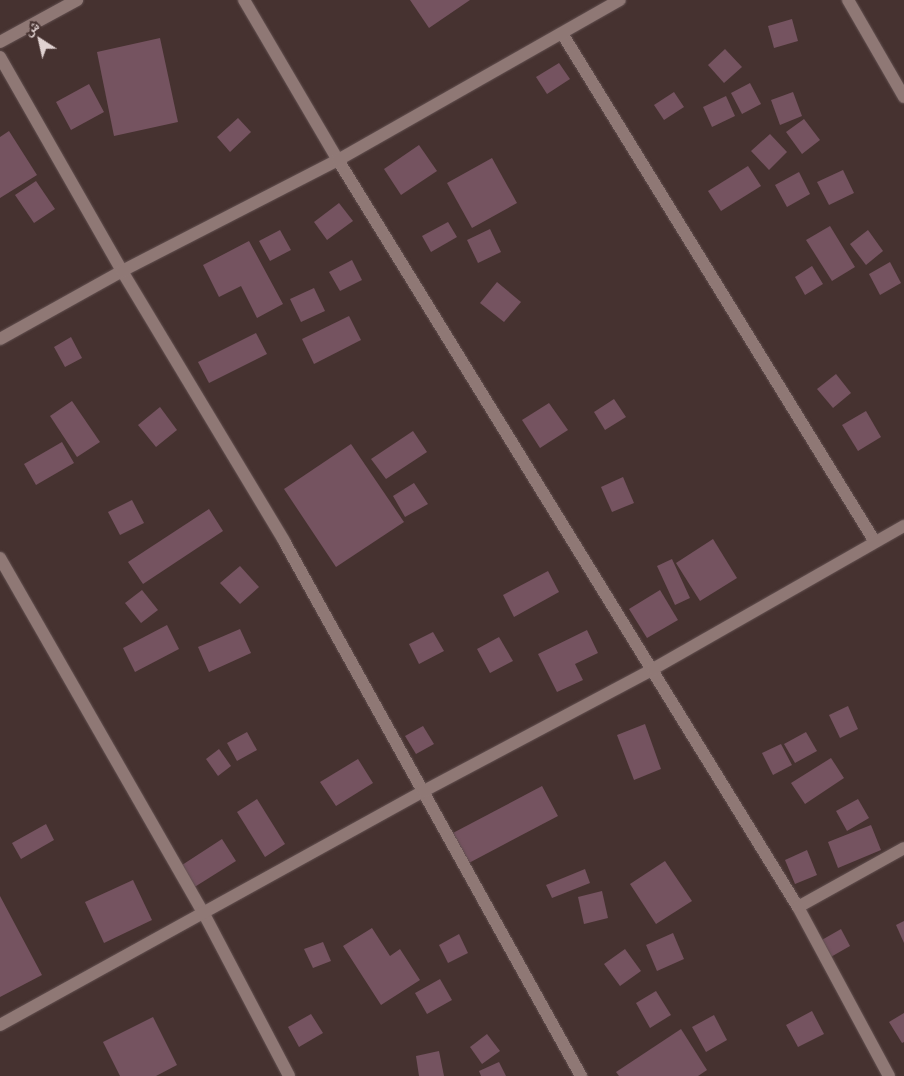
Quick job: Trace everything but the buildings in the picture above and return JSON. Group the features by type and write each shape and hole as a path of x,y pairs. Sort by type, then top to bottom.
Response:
{"street":[{"path":"0,42 77,0"},
{"path":"244,0 338,160 654,669 798,907 890,1076"},
{"path":"0,339 122,271 338,160 563,35 620,0"},
{"path":"848,0 904,97"},
{"path":"563,35 875,542"},
{"path":"0,57 122,271 284,541 581,1076"},
{"path":"0,1025 424,791 654,669 904,526"},
{"path":"0,558 203,912 290,1076"},
{"path":"798,907 904,848"}]}
